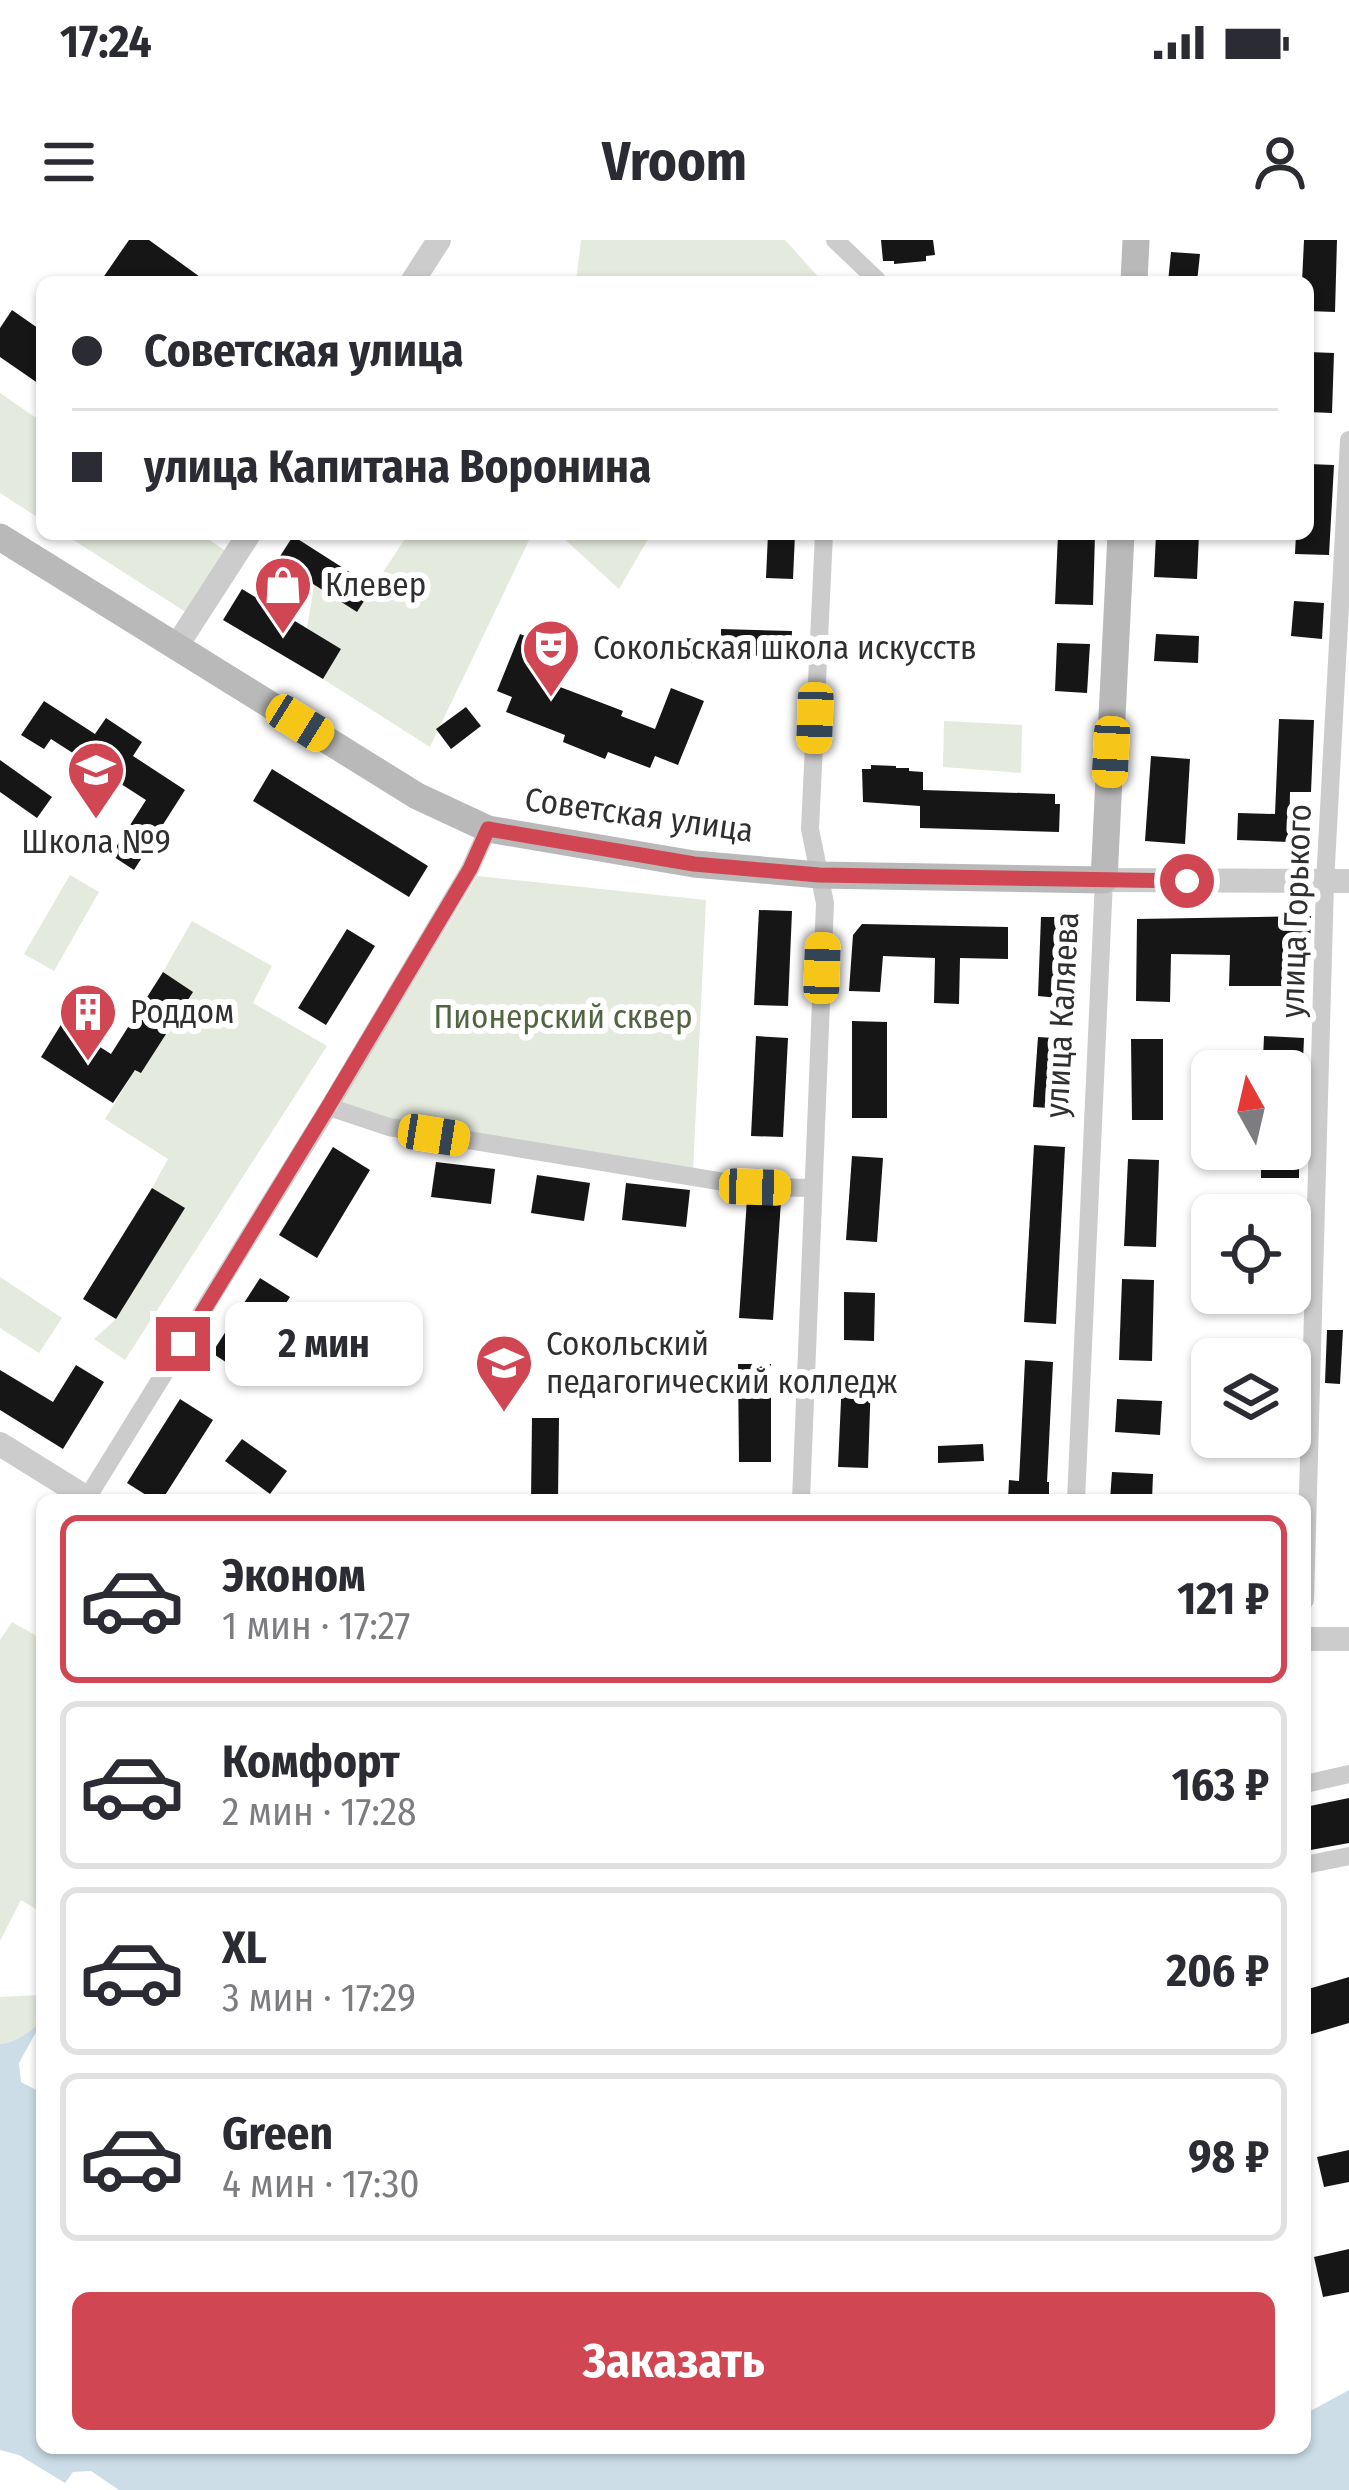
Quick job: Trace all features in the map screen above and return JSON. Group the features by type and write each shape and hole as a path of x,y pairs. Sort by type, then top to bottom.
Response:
{"main road":[{"path":"1134,276 1136,240"},
{"name":"Советская улица","path":"0,537 417,796 488,829 694,864 819,875 1104,880"},
{"name":"улица Каляева","path":"1104,880 1121,540"}],"street":[{"path":"416,276 439,240"},
{"path":"835,240 871,276"},
{"name":"улица Горького","path":"1310,1494 1337,882 1349,440"},
{"path":"176,647 245,540"},
{"path":"801,1494 825,903 810,829 824,540"},
{"path":"92,1494 470,869 488,829"},
{"name":"Советская улица","path":"1104,880 1337,882"},
{"name":"улица Каляева","path":"1076,1494 1104,880"},
{"path":"328,1107 389,1127 434,1135 755,1187 812,1188"},
{"path":"0,1444 81,1494"},
{"path":"1311,1639 1349,1639"},
{"path":"1311,1783 1349,1774"},
{"path":"1311,1864 1349,1856"}],"green space":[{"path":"581,240 785,240 818,276 577,276"},
{"path":"0,393 36,418 36,516 0,493"},
{"path":"73,540 210,540 234,557 195,618"},
{"path":"404,540 529,540 430,747 323,679 341,649 307,628 314,585 357,612"},
{"path":"566,540 648,540 619,589"},
{"path":"944,721 1022,725 1021,773 943,767"},
{"path":"70,875 99,892 54,971 24,954"},
{"name":"Пионерский сквер","path":"477,876 706,900 693,1172 391,1121 342,1102"},
{"path":"192,921 272,966 253,1003 327,1046 125,1360 94,1339 116,1319 184,1209 152,1188 168,1159 105,1119 192,992 163,972"},
{"path":"0,1277 62,1318 39,1353 0,1328"},
{"path":"12,1622 36,1636 36,1909 21,1900 0,1941 0,1640"},
{"path":"36,1995 36,2025 0,2044 0,1997"}],"water":[{"path":"36,2025 19,2063 21,2082 36,2090 36,2454 1311,2454 1311,2411 1349,2390 1349,2490 119,2490 91,2471 73,2472 65,2483 19,2455 0,2450 0,2044"}],"building":[{"path":"129,240 149,240 199,276 104,276"},
{"path":"881,240 933,240 935,255 926,256 926,261 883,261"},
{"path":"1304,240 1337,240 1335,312 1314,311 1314,276 1302,276"},
{"path":"1171,252 1200,254 1198,276 1169,276"},
{"path":"12,310 36,327 36,382 0,357 0,328"},
{"path":"1314,352 1334,353 1332,413 1314,412"},
{"path":"1314,464 1334,465 1329,555 1295,554 1296,540 1314,540"},
{"path":"290,540 299,540 373,587 357,612 277,561"},
{"path":"768,540 795,540 793,579 766,578"},
{"path":"1058,540 1095,540 1093,605 1055,604"},
{"path":"1156,540 1199,540 1197,579 1154,577"},
{"path":"242,589 341,649 323,679 223,620"},
{"path":"1294,601 1324,603 1322,639 1291,636"},
{"path":"721,629 792,631 791,657 705,654 704,663 681,662 683,638 721,640"},
{"name":"Сокольская школа искусств","path":"520,634 543,643 547,634 564,640 547,682 623,711 621,716 655,729 671,688 704,701 678,765 655,756 650,768 608,752 605,759 563,742 565,735 506,712 512,697 497,691"},
{"path":"1156,634 1199,636 1198,663 1154,661"},
{"path":"1057,643 1090,644 1087,693 1055,691"},
{"path":"44,701 95,734 106,718 142,742 133,756 185,790 134,870 111,855 146,800 51,739 44,749 21,735"},
{"path":"466,707 481,726 451,749 436,729"},
{"path":"1279,719 1314,720 1311,792 1290,792 1289,842 1237,840 1238,813 1275,814"},
{"path":"1151,756 1190,759 1185,844 1145,841"},
{"path":"0,760 52,797 37,818 0,792"},
{"path":"871,765 923,772 923,790 1055,794 1055,804 1060,804 1059,832 920,828 920,806 863,802 862,769 871,769"},
{"path":"272,769 428,866 409,897 253,801"},
{"path":"759,910 792,911 788,1006 754,1005"},
{"path":"1311,916 1309,986 1229,986 1230,955 1171,954 1170,1002 1136,1001 1137,919"},
{"path":"1041,917 1073,917 1070,999 1038,996"},
{"path":"862,924 1008,927 1008,959 960,958 959,1004 934,1003 935,958 883,956 880,992 849,991 853,935"},
{"path":"347,929 375,946 326,1025 298,1008"},
{"path":"163,972 193,992 141,1073 135,1070 113,1103 41,1057 62,1023 111,1054"},
{"path":"852,1021 887,1022 887,1118 852,1118"},
{"path":"756,1036 788,1038 783,1137 751,1136"},
{"path":"1264,1036 1304,1038 1303,1050 1263,1050"},
{"path":"1038,1037 1071,1039 1066,1109 1033,1107"},
{"path":"1131,1039 1163,1039 1163,1120 1132,1120"},
{"path":"1034,1145 1065,1147 1056,1324 1024,1322"},
{"path":"333,1147 370,1170 317,1258 279,1235"},
{"path":"852,1156 883,1158 877,1242 846,1240"},
{"path":"1128,1159 1159,1160 1156,1247 1124,1246"},
{"path":"436,1162 495,1169 491,1204 431,1197"},
{"path":"1261,1170 1299,1170 1299,1178 1261,1178"},
{"path":"537,1175 590,1183 584,1221 531,1213"},
{"path":"626,1183 690,1190 686,1227 622,1220"},
{"path":"152,1188 185,1208 116,1319 83,1299"},
{"path":"747,1199 781,1201 773,1320 739,1318"},
{"path":"260,1278 290,1297 241,1372 212,1353"},
{"path":"1122,1279 1154,1280 1152,1361 1119,1360"},
{"path":"844,1292 875,1293 874,1341 844,1340"},
{"path":"1327,1330 1343,1330 1340,1384 1325,1383"},
{"path":"1025,1360 1053,1362 1049,1494 1008,1494 1009,1480 1019,1481"},
{"path":"738,1364 771,1364 771,1462 739,1462"},
{"path":"76,1365 104,1382 63,1449 0,1410 0,1370 53,1402"},
{"path":"842,1378 871,1379 868,1468 838,1467"},
{"path":"180,1399 213,1420 166,1494 144,1494 127,1483"},
{"path":"1117,1399 1162,1401 1160,1435 1115,1432"},
{"path":"532,1418 559,1418 558,1494 531,1494"},
{"path":"242,1439 287,1471 270,1494 225,1461"},
{"path":"983,1444 984,1461 938,1463 938,1446"},
{"path":"1112,1472 1153,1474 1152,1494 1110,1494"},
{"path":"1349,1798 1349,1843 1311,1850 1311,1806"},
{"path":"1349,1977 1349,2023 1311,2034 1311,1988"},
{"path":"1349,2150 1349,2182 1324,2187 1317,2157"},
{"path":"1349,2249 1349,2292 1323,2297 1314,2257"}],"place":[{"name":"Клевер","path":"283,636"},
{"name":"Сокольская школа искусств","path":"551,699"},
{"name":"Школа №9","path":"96,821"},
{"name":"Роддом","path":"88,1063"},
{"name":"Сокольский педагогический колледж","path":"504,1414"}],"route":[{"path":"183,1344 470,869 488,829 694,864 819,875 1187,881"}]}
